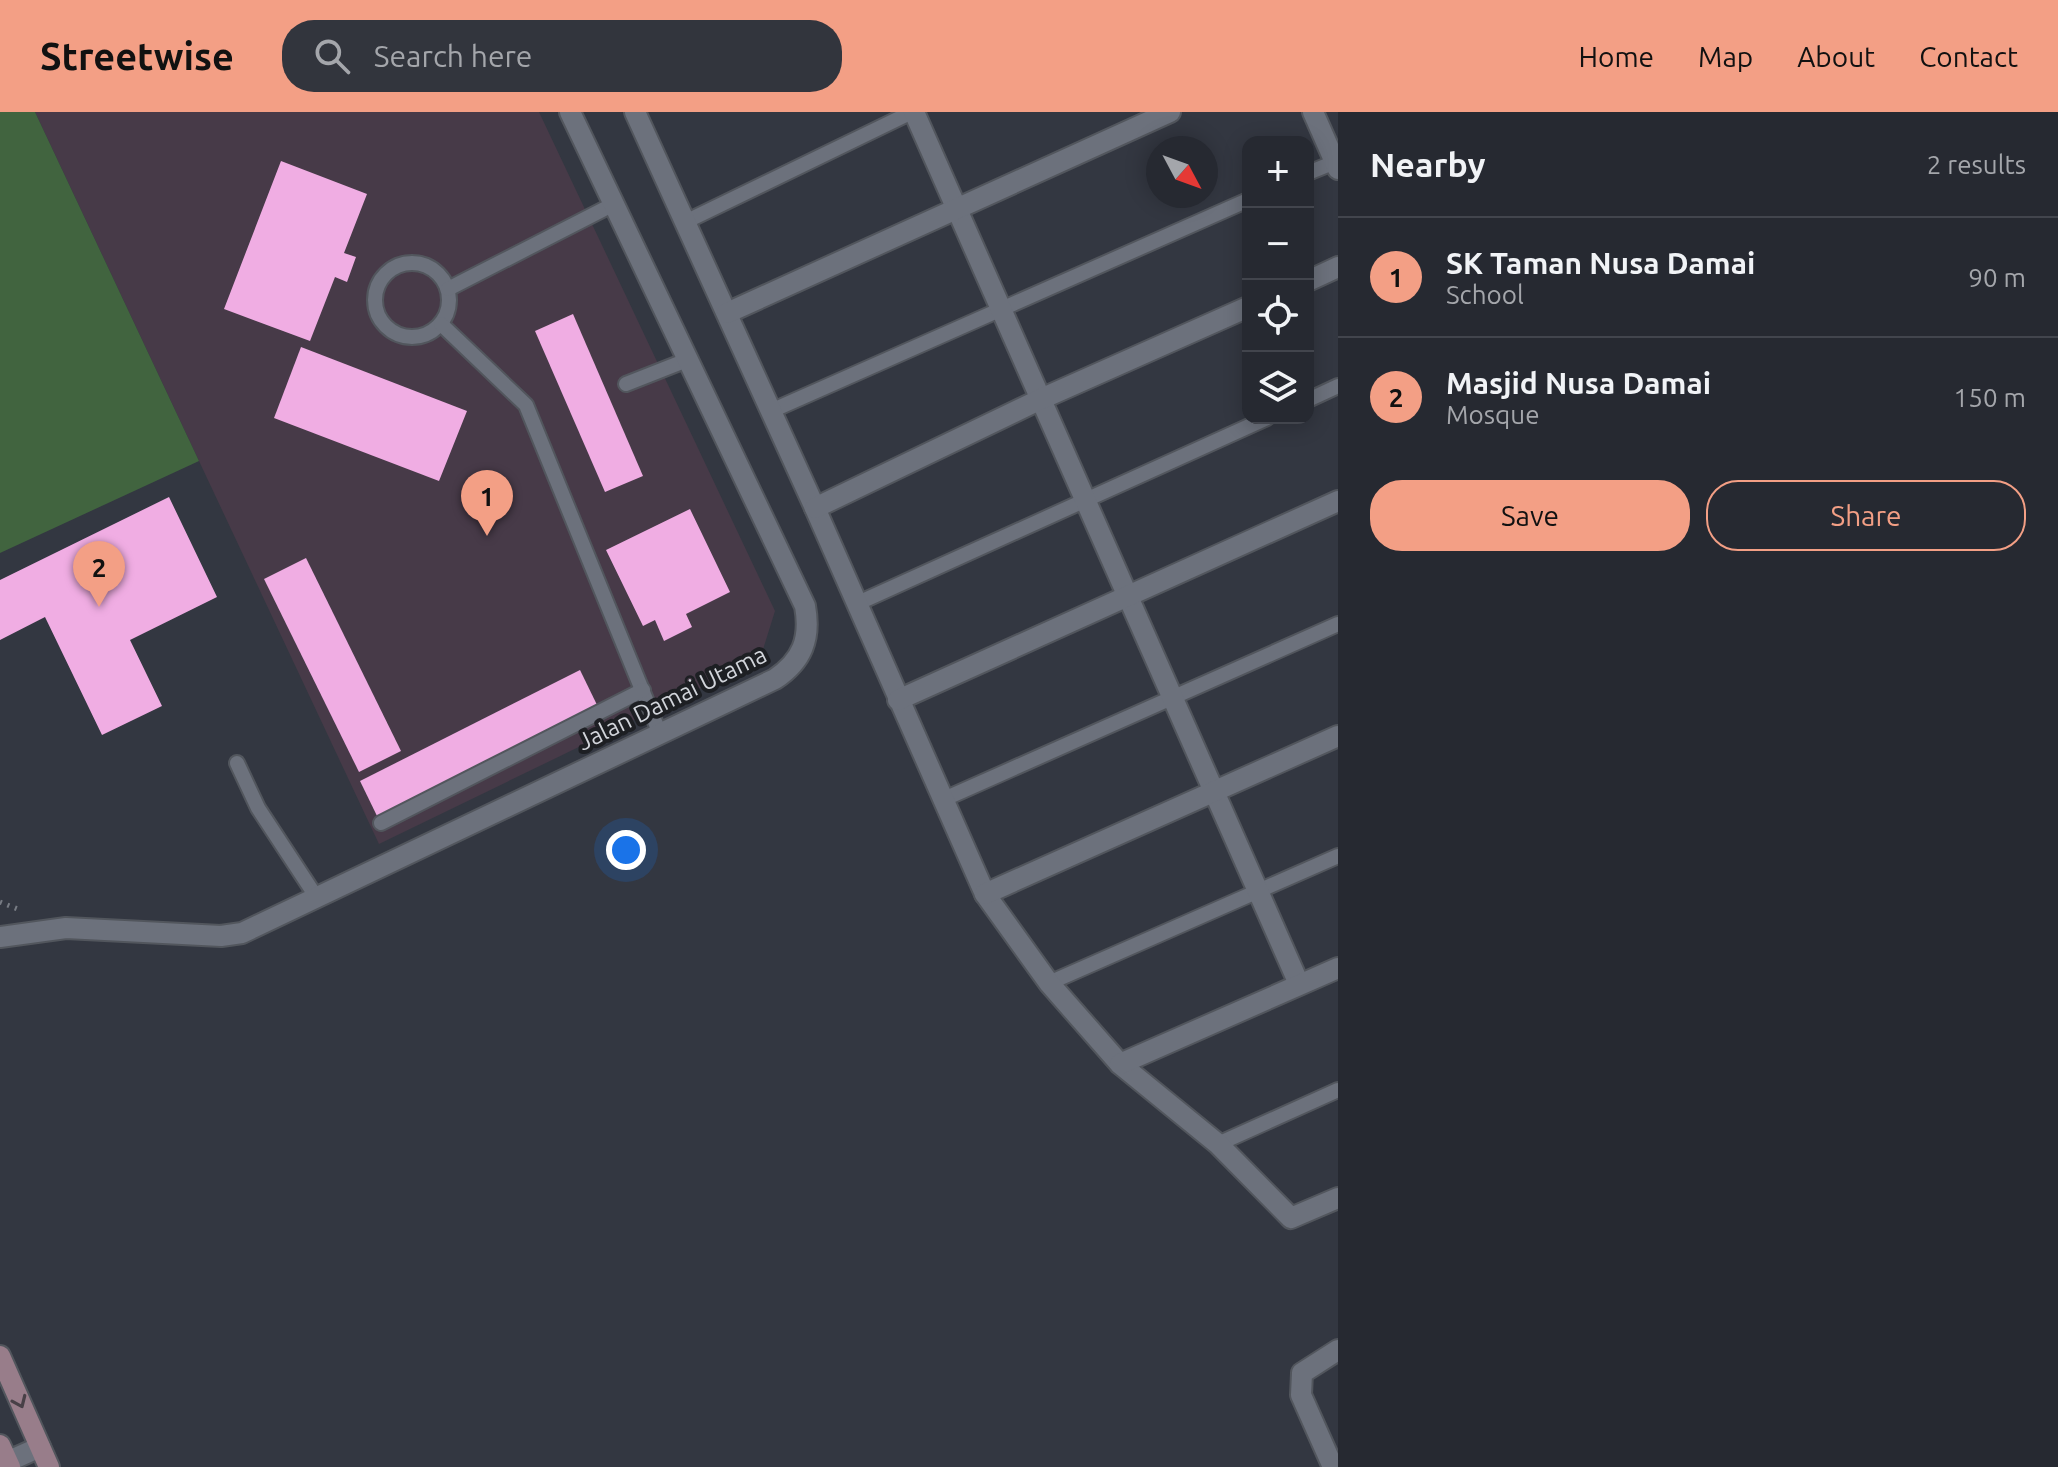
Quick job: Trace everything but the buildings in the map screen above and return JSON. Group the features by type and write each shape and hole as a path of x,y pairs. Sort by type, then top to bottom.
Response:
{"main road":[{"path":"0,1356 49,1467"}],"street":[{"name":"Jalan Damai Utama","path":"0,937 66,928 235,935 660,734 789,670 800,656 808,624 805,606 570,112"},
{"path":"913,112 1299,984"},
{"path":"727,313 1170,112"},
{"path":"1313,112 1336,166"},
{"path":"642,114 685,222 985,894 1049,983 1120,1064 1218,1144 1291,1218 1338,1198"},
{"path":"1310,280 1338,267"},
{"path":"815,508 1041,399 1242,310"},
{"path":"898,700 1338,501"},
{"path":"985,894 1338,736"},
{"path":"1120,1064 1338,968"},
{"path":"1333,1467 1301,1395 1302,1373 1338,1350"},
{"path":"4,1460 40,1447"}],"lane":[{"path":"685,222 913,112"},
{"path":"1314,172 1336,166"},
{"path":"771,411 1242,203"},
{"path":"448,289 612,205"},
{"path":"413,262 431,267 448,289 449,308 441,324 425,335 398,335 378,315 375,296 387,272 413,262"},
{"path":"441,324 526,405 660,734"},
{"path":"626,384 687,360"},
{"path":"1314,397 1338,386"},
{"path":"856,604 1254,424"},
{"path":"942,800 1338,624"},
{"path":"381,823 643,690"},
{"path":"237,763 258,808 317,898"},
{"path":"1049,983 1338,856"},
{"path":"1218,1144 1338,1090"}],"shaded area":[{"path":"35,112 539,112 775,611 760,659 379,844"}],"green space":[{"path":"0,112 35,112 199,461 0,553"}],"place":[{"name":"SK Taman Nusa Damai","path":"487,536"},
{"name":"Masjid Nusa Damai","path":"99,607"}]}
